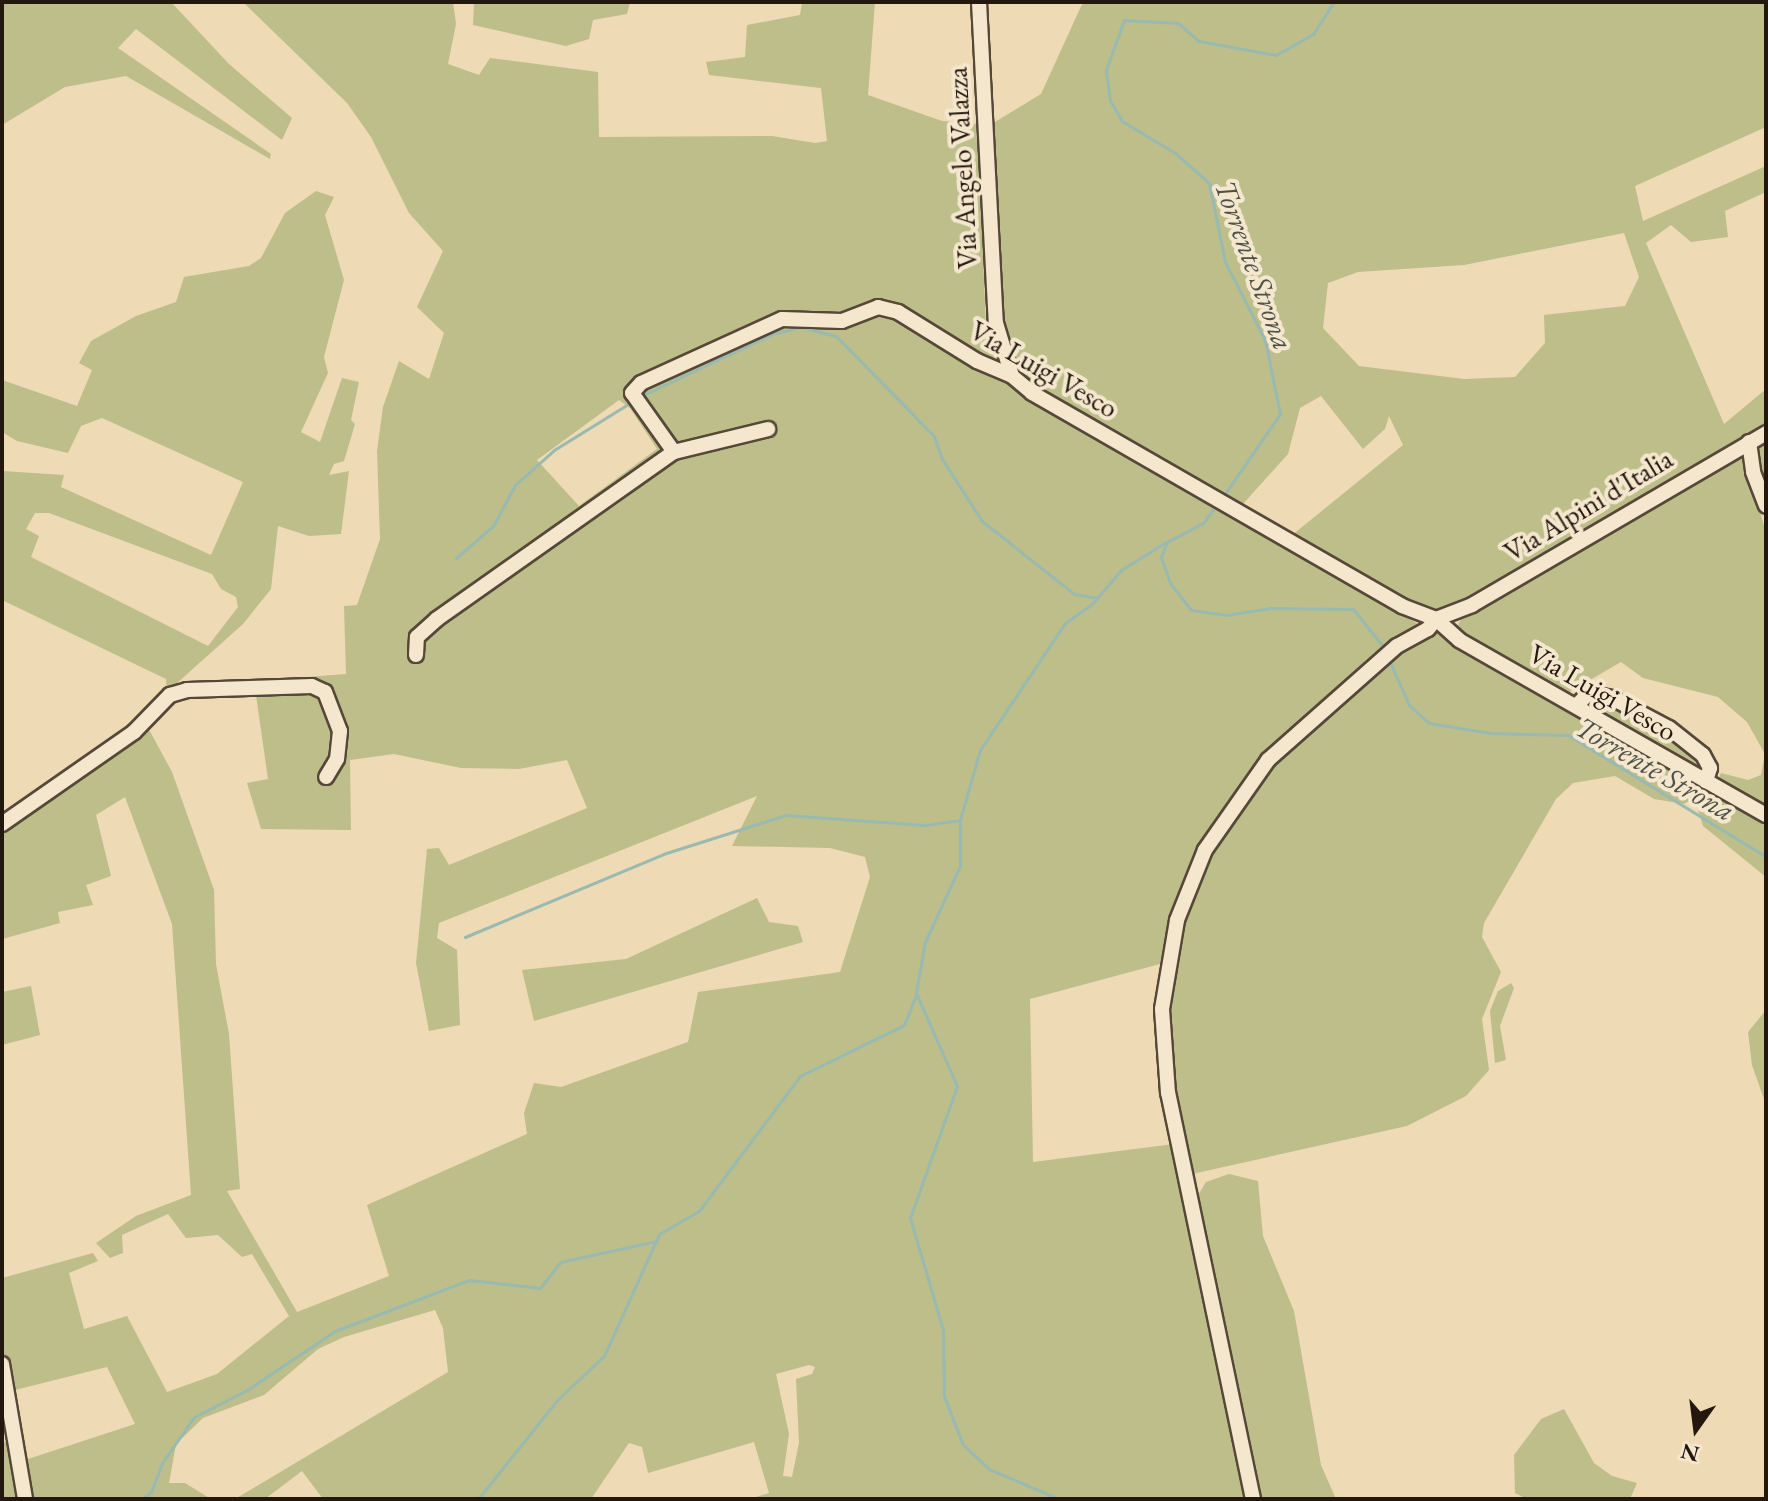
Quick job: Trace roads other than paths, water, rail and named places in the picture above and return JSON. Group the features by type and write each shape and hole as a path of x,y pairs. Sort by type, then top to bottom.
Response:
{"street":[{"name":"Via Angelo Valazza","path":"979,2 996,323 1012,376"},
{"name":"Via Luigi Vesco","path":"674,452 636,399 641,383 782,319 842,321 878,307 898,312 977,361 1012,376 1032,393 1239,513 1402,606 1436,619 1459,640 1766,815"},
{"path":"416,655 417,637 437,619 674,452 768,429"},
{"name":"Via Alpini d'Italia","path":"1253,1499 1168,1093 1162,1009 1177,920 1205,850 1268,760 1375,662 1436,619 1464,610 1766,433"},
{"path":"1749,442 1753,472 1766,506"},
{"path":"2,824 121,741 179,692 312,686 325,692 335,708 340,731 337,759 326,777"},
{"path":"1576,706 1589,693 1612,698 1669,728 1703,755 1710,768 1706,781"},
{"path":"2,1364 25,1499"}],"waterway":[{"name":"Torrente Strona","path":"1222,498 1280,414 1265,340 1225,262 1209,183 1175,153 1122,121 1110,100 1106,70 1124,20 1178,23 1199,41 1276,55 1313,34 1334,2"},
{"path":"639,397 772,334 800,327 836,336 934,436 942,459 982,521 1074,594 1096,598"},
{"path":"456,558 493,526 515,485 554,450 633,401"},
{"name":"Torrente Strona","path":"1217,504 1203,523 1167,542 1161,557 1170,583 1191,610 1227,615 1270,608 1353,609 1385,649"},
{"path":"1059,1499 989,1469 963,1445 944,1396 943,1330 910,1218 957,1086 916,993 925,942 960,866 960,820 980,750 1065,623 1092,604 1121,570 1166,542"},
{"name":"Torrente Strona","path":"1389,660 1409,705 1429,723 1490,733 1568,735 1766,857"},
{"path":"465,937 663,854 786,815 925,825 960,820"},
{"path":"478,1499 558,1399 604,1356 659,1234 699,1211 800,1076 904,1025 916,995"},
{"path":"141,1499 151,1492 162,1463 194,1417 247,1390 335,1331 469,1280 540,1288 560,1262 657,1241"}]}
